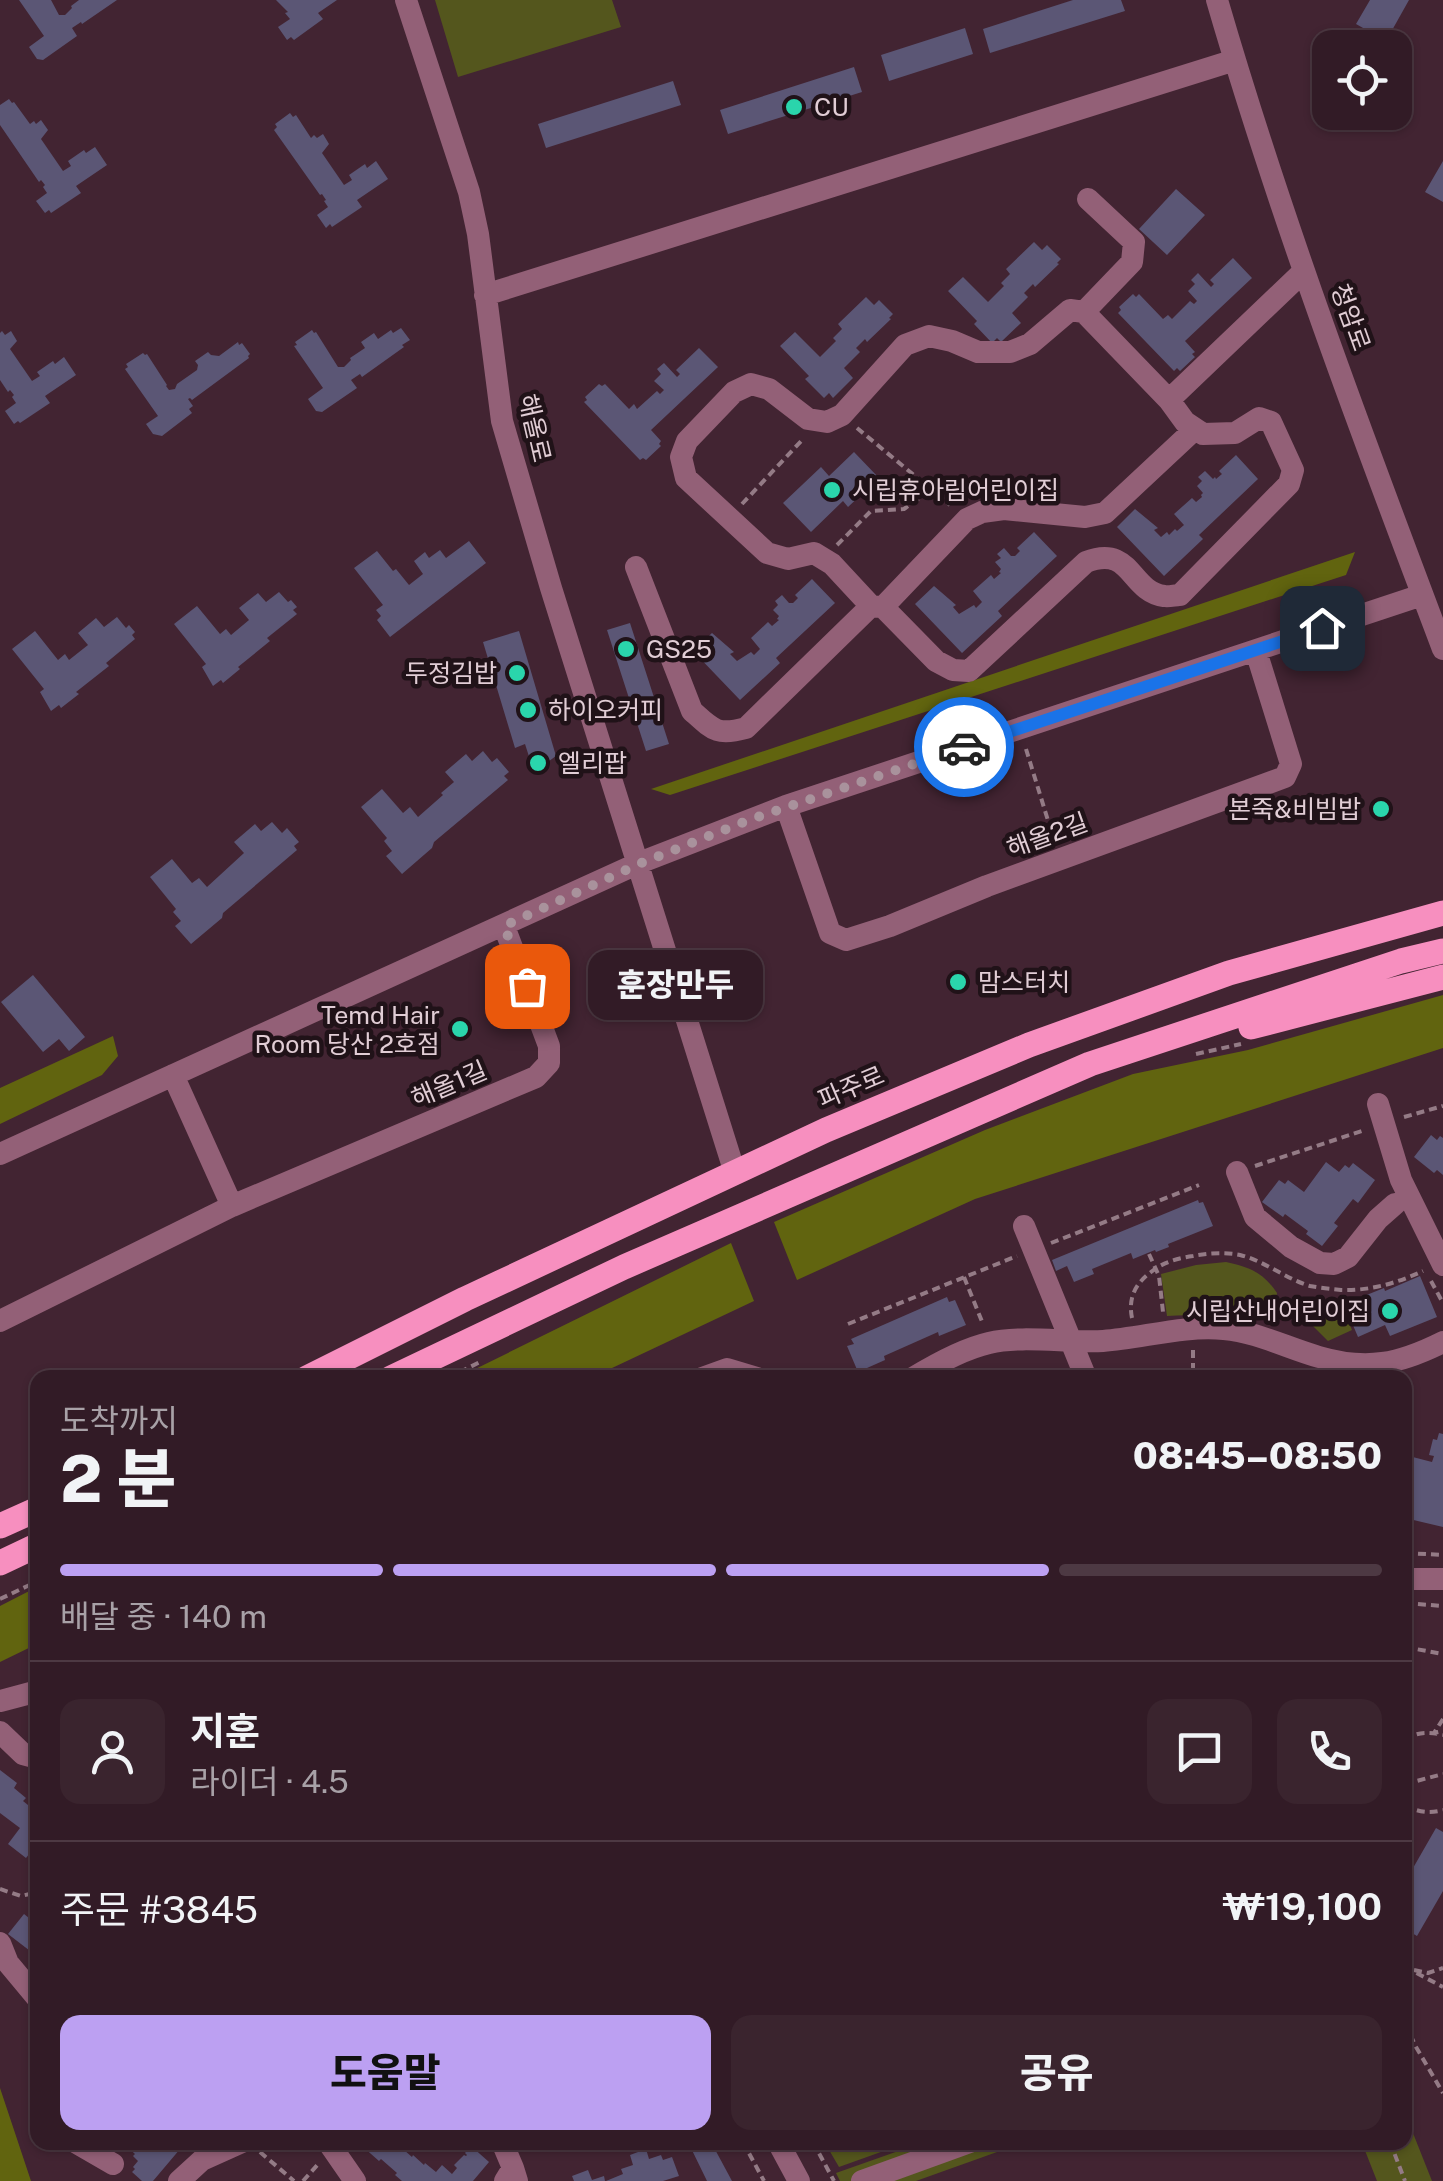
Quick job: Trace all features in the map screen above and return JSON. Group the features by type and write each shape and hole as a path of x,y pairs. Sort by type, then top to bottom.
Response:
{"main road":[{"name":"파주로","path":"323,1370 826,1130 1029,1044 1229,973 1438,914"},
{"path":"1179,1046 1401,961 1443,951"},
{"path":"408,1370 642,1259 1090,1064 1179,1046 1443,977"},
{"path":"0,1526 30,1513"},
{"path":"0,1563 30,1549"}],"street":[{"name":"해올로","path":"406,0 469,192 502,421 735,1173"},
{"name":"청암로","path":"1217,0 1304,270 1443,650"},
{"path":"485,295 1234,60"},
{"path":"1084,312 1132,262 1134,242 1088,198"},
{"path":"1169,400 1304,270"},
{"path":"1070,310 1084,312 1169,400 1185,422 1202,434 1235,434 1259,418 1271,422 1293,470 1289,484 1180,594 1163,596 1146,588 1121,562 1101,556 1086,562 969,671 953,670 936,661 832,564 814,553 788,558 767,553 686,478 680,457 687,441 734,392 751,384 769,388 808,420 831,418 905,346 929,336 978,352 1010,352 1030,344 1070,310"},
{"path":"636,567 692,711 709,726 726,733 746,728 968,519 1004,509 1084,517 1105,513 1195,429"},
{"path":"1096,515 1101,556"},
{"path":"0,1154 639,864 786,806 1422,594"},
{"name":"해올2길","path":"786,806 830,933 846,940 890,926 987,886 1285,777 1291,764 1256,651"},
{"name":"해올1길","path":"0,1321 232,1206 536,1077 548,1063 549,1046 504,926"},
{"path":"173,1075 232,1206"},
{"path":"1376,1116 1401,1180 1434,1226 1434,1267"},
{"path":"1237,1172 1255,1217 1320,1263 1334,1264 1348,1257 1378,1218 1395,1204"},
{"path":"1024,1226 1083,1370"},
{"path":"926,1370 990,1342 1102,1341 1192,1330 1223,1329 1269,1339 1321,1358 1368,1366 1411,1358 1443,1342"},
{"path":"1412,1579 1443,1579"},
{"path":"0,1702 30,1693"},
{"path":"0,1732 30,1756"},
{"path":"0,1943 8,1963 30,1989"},
{"path":"89,2150 113,2164"},
{"path":"179,2181 202,2160 226,2150"},
{"path":"334,2150 355,2181"},
{"path":"504,2150 512,2177"},
{"path":"782,2150 798,2181"},
{"path":"862,2181 948,2150"}],"path":[{"path":"728,518 831,418 968,519"},
{"path":"823,559 872,511 904,509 932,489"},
{"path":"1019,729 1060,859"},
{"path":"1179,1046 1256,1040"},
{"path":"1237,1172 1376,1116"},
{"path":"1044,1246 1199,1185"},
{"path":"848,1324 1022,1254"},
{"path":"1150,1254 1159,1276 1153,1333"},
{"path":"1153,1333 1130,1315 1130,1296 1156,1268 1194,1255 1237,1254 1310,1286 1343,1290 1375,1288 1434,1267"},
{"path":"964,1277 990,1342"},
{"path":"1192,1330 1193,1370"},
{"path":"464,1370 484,1360"},
{"path":"1412,1553 1443,1555"},
{"path":"0,1599 30,1585"},
{"path":"1412,1604 1443,1606"},
{"path":"1412,1649 1441,1655"},
{"path":"1434,1733 1443,1719"},
{"path":"1412,1735 1443,1733"},
{"path":"1412,1782 1443,1774"},
{"path":"1412,1809 1443,1810"},
{"path":"0,1890 21,1896 30,1894"},
{"path":"1412,1969 1428,1973 1443,1968"},
{"path":"1412,1971 1443,1987"},
{"path":"1412,2039 1443,2092"},
{"path":"255,2150 294,2181"},
{"path":"747,2150 764,2181"},
{"path":"817,2150 834,2181"},
{"path":"1393,2150 1405,2181"}],"shaded area":[{"path":"435,0 612,0 621,27 458,77"},
{"path":"1355,552 1346,575 670,795 651,789"},
{"path":"1443,995 1443,1048 975,1199 797,1280 774,1222 985,1130 1133,1074 1248,1050"},
{"path":"113,1036 118,1056 102,1075 0,1124 0,1088"},
{"path":"731,1243 754,1301 608,1370 473,1370"},
{"path":"1226,1262 1255,1272 1272,1286 1277,1293 1268,1314 1251,1321 1167,1316 1161,1274"},
{"path":"1322,1304 1342,1306 1352,1330 1328,1341 1313,1326 1313,1312"},
{"path":"30,1591 30,1647 0,1662 0,1606"},
{"path":"0,2088 31,2181 0,2181"},
{"path":"1412,2131 1432,2181 1377,2181 1365,2150 1412,2150"},
{"path":"829,2150 886,2150 839,2167"},
{"path":"901,2150 1002,2150 916,2181 840,2181 836,2173"}],"building":[{"path":"19,0 51,0 59,15 65,15 79,0 117,0 72,28 77,36 43,60 37,59 29,47 44,36"},
{"path":"276,0 337,0 318,13 323,19 294,40 287,40 278,27 290,19"},
{"path":"1073,0 1121,0 1125,11 990,53 983,29"},
{"path":"1370,0 1409,0 1392,30 1367,30 1356,24"},
{"path":"965,28 973,54 889,81 881,55"},
{"path":"854,67 862,92 728,134 720,110"},
{"path":"673,81 681,105 546,148 538,124"},
{"path":"9,99 30,124 41,120 48,130 41,139 63,171 71,166 68,161 95,147 107,165 76,186 81,193 51,213 45,213 36,201 47,193 45,185 0,125 0,105"},
{"path":"290,113 296,115 311,138 323,134 329,144 322,153 344,185 352,180 349,175 376,161 388,179 357,200 362,207 332,227 330,224 326,228 317,215 328,207 326,200 274,130 275,124"},
{"path":"1443,161 1443,202 1425,192"},
{"path":"1176,189 1205,215 1167,255 1139,229"},
{"path":"1034,242 1042,250 1047,245 1061,259 1059,264 1024,293 1028,297 1012,313 1021,323 1001,342 997,338 992,343 948,291 963,277 988,302 1004,286 1001,283 1010,274 1006,269"},
{"path":"1233,258 1252,278 1185,341 1195,357 1180,371 1174,371 1118,313 1133,294 1139,294 1163,319 1168,315 1172,319 1190,301 1197,301 1188,291 1198,273 1211,287 1214,284 1210,280"},
{"path":"866,297 874,305 879,300 893,314 891,319 856,348 860,352 844,368 853,378 833,398 829,393 824,398 780,346 795,332 820,357 836,341 833,338 842,329 838,324"},
{"path":"401,328 410,340 404,347 362,377 360,374 351,380 357,388 322,412 316,411 308,399 323,388 295,342 312,330 316,332 338,367 344,367 365,348 361,342 374,333 378,339"},
{"path":"2,331 5,335 11,331 17,341 10,349 32,381 40,376 37,372 64,357 76,375 45,396 50,403 14,424 5,411 16,403 14,395 0,380"},
{"path":"238,342 250,354 249,358 192,400 188,399 192,413 162,436 153,434 146,424 158,416 125,369 126,364 147,354 169,390 175,389 197,370 195,361 208,352 219,356"},
{"path":"699,348 718,367 651,430 661,446 646,460 640,460 584,402 599,384 605,384 629,409 634,404 637,409 657,391 660,394 664,390 654,381 661,374 657,369 664,363 677,377 680,374 676,370"},
{"name":"시립휴아림어린이집","path":"854,452 879,478 848,507 843,501 811,532 783,503 821,467 829,476"},
{"path":"1236,455 1258,479 1199,535 1203,539 1164,576 1117,527 1135,509 1158,528 1154,530 1161,537 1177,531 1184,525 1174,514 1192,498 1196,502 1202,497 1197,486 1202,481 1198,477 1205,471 1216,479"},
{"path":"1034,532 1057,556 998,611 1002,616 962,653 915,604 934,586 956,605 953,607 959,614 974,605 976,608 982,602 973,591 991,575 994,579 1001,573 995,562 1001,558 997,554 1004,548 1015,556 1020,551 1017,548"},
{"path":"469,541 486,563 390,637 377,620 381,616 376,610 383,605 354,568 377,551 409,585 423,574 414,561 425,552 429,558 440,550 446,558"},
{"path":"812,579 835,603 776,658 780,663 740,700 693,651 712,633 734,652 730,654 737,661 751,652 754,655 760,649 751,638 768,622 772,626 779,620 773,610 778,605 775,601 782,595 793,603 798,598 795,595"},
{"path":"279,592 297,607 293,610 297,614 267,638 270,641 240,669 213,686 202,667 206,664 174,624 197,606 220,634 226,629 231,635 249,620 239,608 258,593 266,602"},
{"path":"117,617 135,632 135,639 76,692 79,694 51,711 40,692 44,689 12,649 35,631 58,660 65,654 69,660 88,645 78,633 96,618 104,627"},
{"path":"630,623 669,744 646,751 607,630"},
{"path":"519,631 556,756 534,772 525,744 515,748 483,642"},
{"path":"483,751 492,762 497,758 509,772 504,776 508,780 402,874 386,856 392,851 384,841 387,838 361,807 382,789 403,813 410,807 418,817 454,782 445,772 466,754 472,761"},
{"path":"272,822 282,833 287,828 299,842 294,846 297,850 191,944 175,926 181,921 173,912 176,909 150,877 172,859 192,883 199,878 207,887 244,853 234,842 255,824 261,831"},
{"path":"33,975 85,1037 69,1051 59,1039 43,1052 1,1002"},
{"path":"1431,1135 1437,1140 1443,1138 1443,1175 1437,1170 1434,1173 1414,1157"},
{"path":"1326,1162 1339,1172 1353,1163 1375,1180 1358,1203 1353,1199 1322,1246 1285,1214 1283,1217 1262,1202 1279,1180 1285,1184 1288,1180 1304,1192"},
{"path":"1198,1200 1203,1202 1213,1226 1156,1252 1133,1259 1131,1253 1092,1269 1094,1274 1074,1282 1067,1266 1056,1271 1052,1260"},
{"name":"시립산내어린이집","path":"1420,1276 1437,1317 1390,1336 1385,1325 1358,1337 1344,1304"},
{"path":"947,1297 949,1302 955,1300 966,1325 939,1336 938,1332 862,1370 857,1370 847,1346 854,1344 851,1339"},
{"path":"1439,1433 1443,1434 1443,1527 1412,1520 1412,1457 1432,1462 1434,1456 1429,1455 1433,1439 1437,1440"},
{"path":"0,1770 17,1783 14,1788 30,1807 30,1853 26,1858 8,1844 20,1828 0,1813"},
{"path":"1436,1828 1443,1832 1443,1891 1417,1936 1412,1933 1412,1870"},
{"path":"24,1914 30,1919 30,1951 8,1934"},
{"path":"131,2150 179,2150 153,2181 142,2181 132,2172 138,2161"},
{"path":"367,2150 404,2150 436,2172 442,2165 452,2174 457,2168 454,2165 468,2150 476,2150 489,2162 473,2181 402,2181"},
{"path":"646,2150 649,2159 672,2157 679,2176 663,2181 606,2181 633,2165 630,2155"},
{"path":"692,2150 715,2150 732,2181 707,2181"},
{"path":"588,2170 592,2180 604,2176 605,2181 574,2181 572,2176"}],"way so far":[{"path":"527,986 504,926 639,864 749,820 964,747"}],"place":[{"name":"CU","path":"794,107"},
{"name":"시립휴아림어린이집","path":"832,490"},
{"name":"GS25","path":"626,649"},
{"name":"두정김밥","path":"517,673"},
{"name":"하이오커피","path":"528,710"},
{"name":"엘리팝","path":"538,763"},
{"name":"본죽&비빔밥","path":"1381,809"},
{"name":"맘스터치","path":"958,982"},
{"name":"훈장만두","path":"527,986"},
{"name":"Temd Hair Room 당산 2호점","path":"460,1029"},
{"name":"시립산내어린이집","path":"1390,1311"}],"route":[{"path":"964,747 1322,628"}]}
